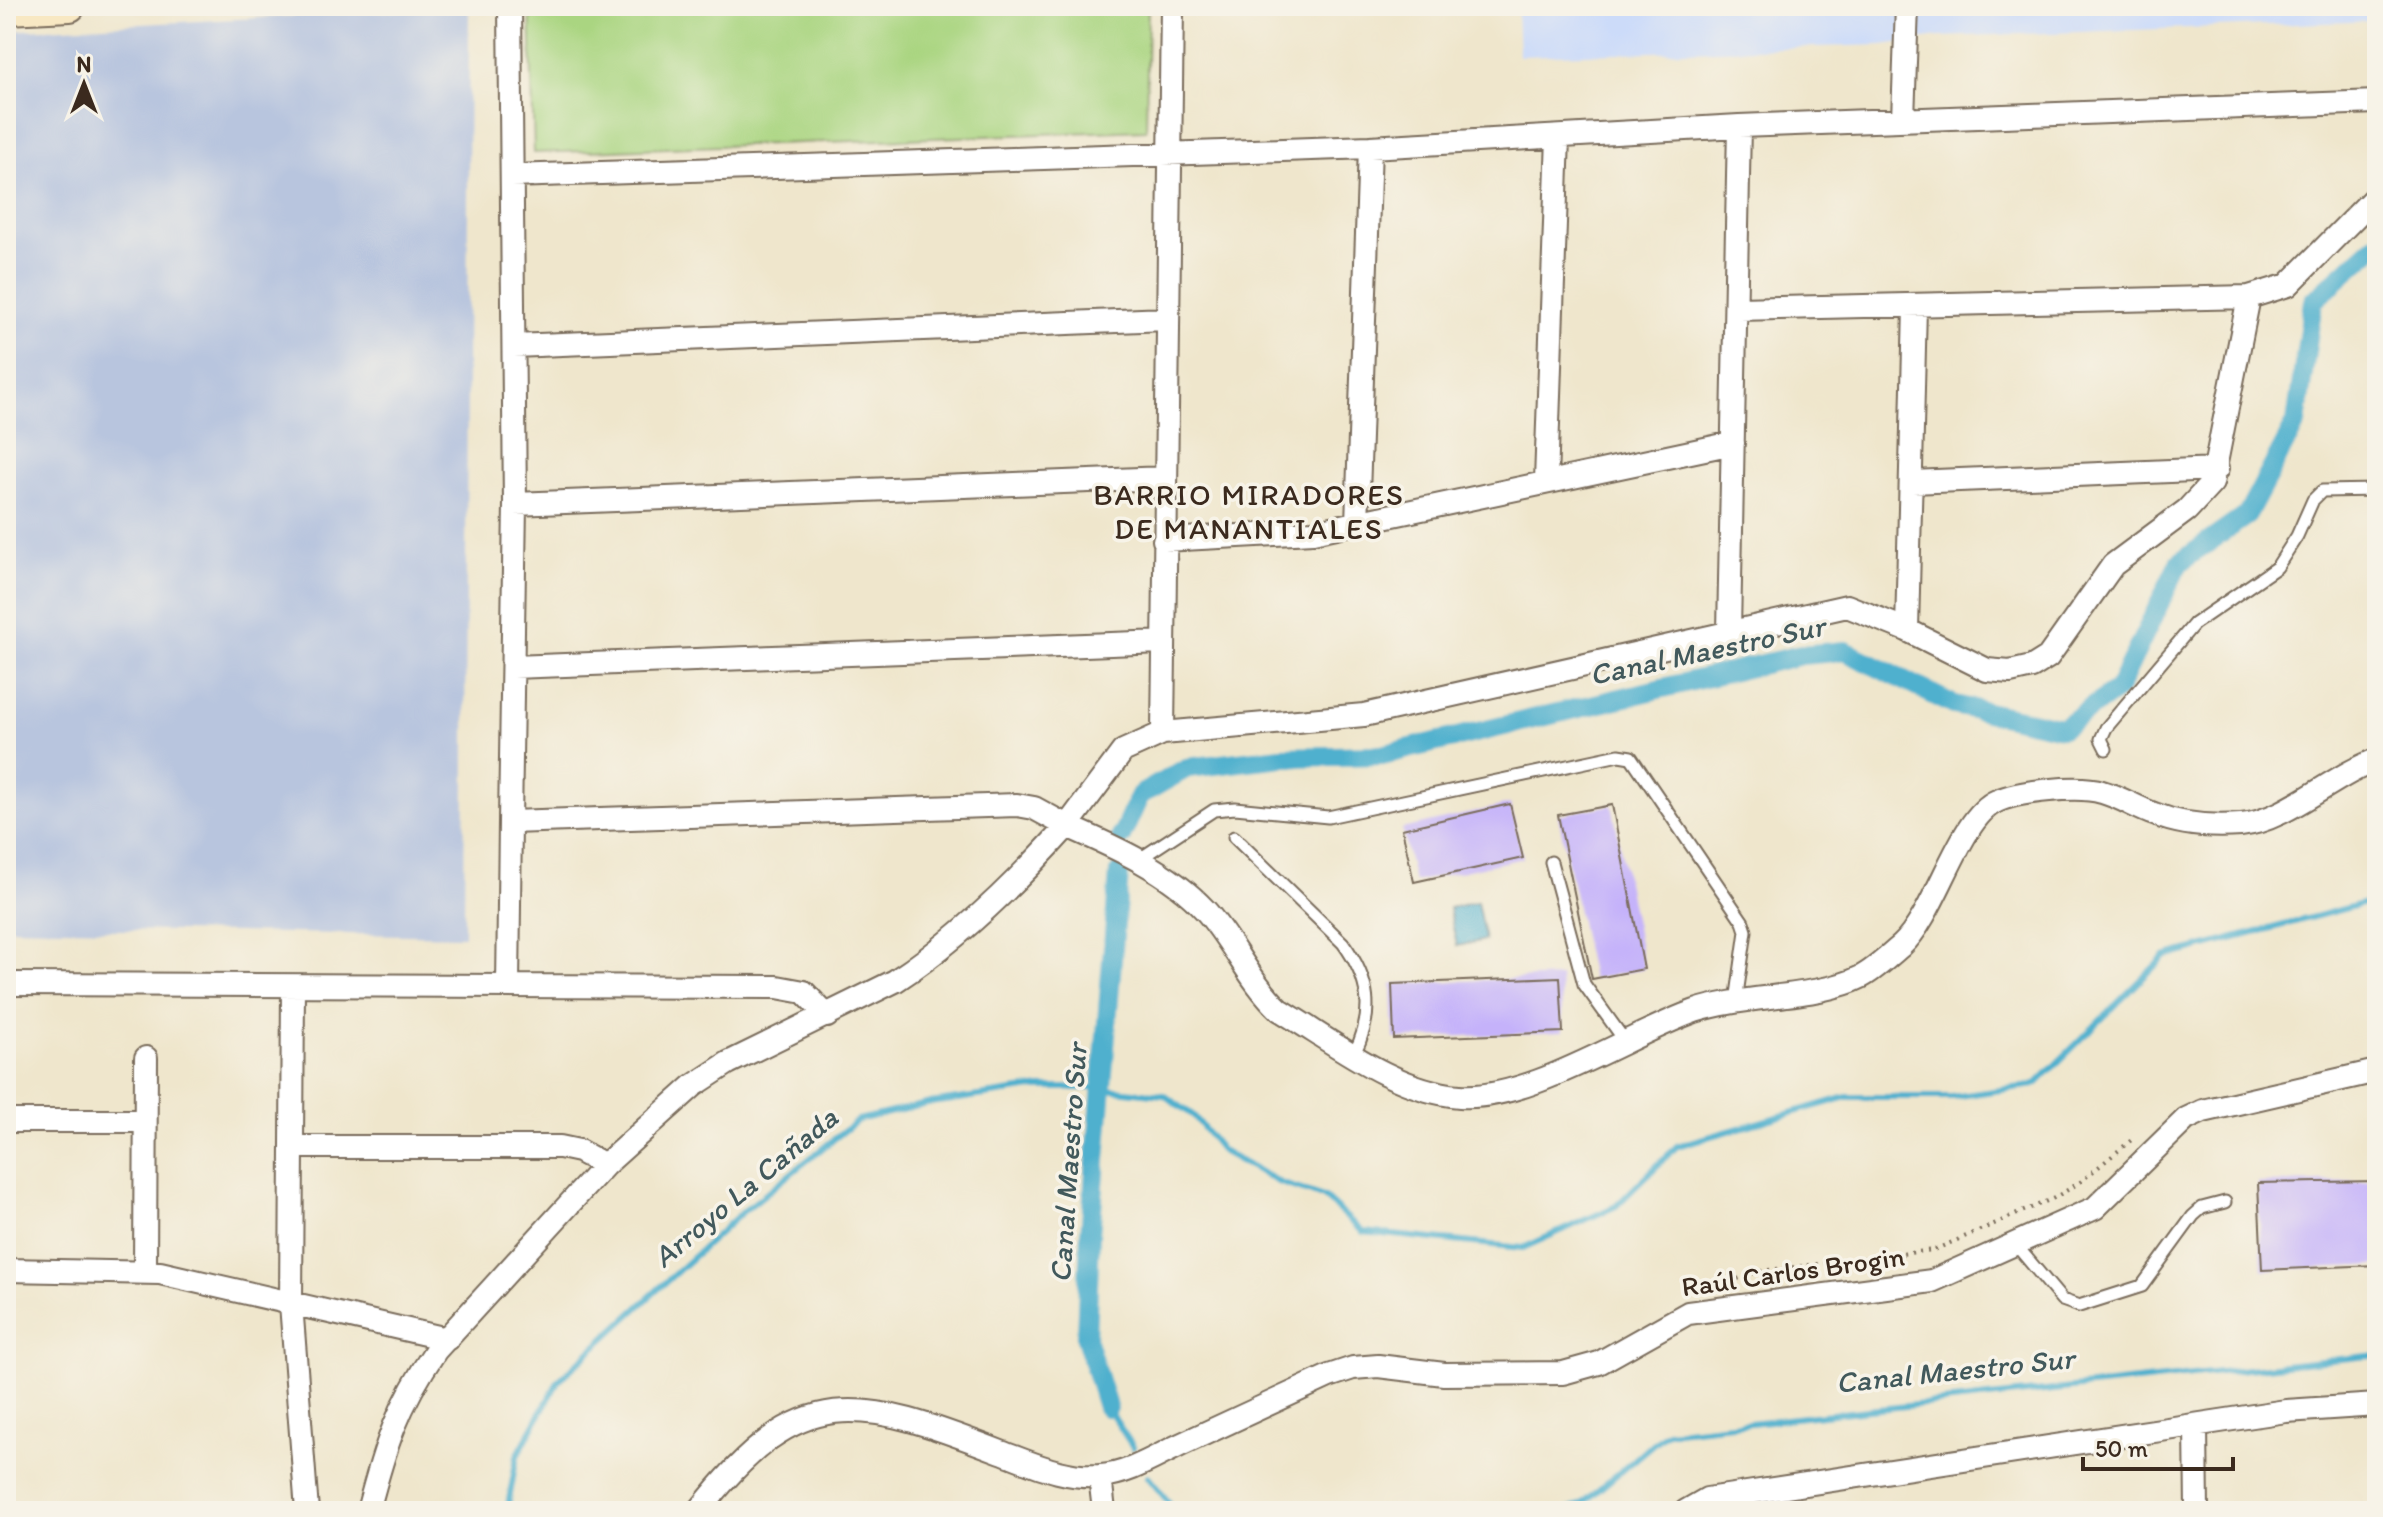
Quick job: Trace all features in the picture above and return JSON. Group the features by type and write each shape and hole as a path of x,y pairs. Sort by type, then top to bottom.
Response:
{"main road":[{"path":"6,9 70,6"}],"street":[{"path":"508,986 515,504 510,6"},
{"path":"1163,733 1172,6"},
{"path":"1903,119 1907,6"},
{"path":"512,176 1370,147 1739,126 2377,102"},
{"path":"1729,631 1738,309 1739,126"},
{"path":"1546,481 1558,137"},
{"path":"1357,523 1370,147"},
{"path":"1738,309 2249,297 2288,285 2377,195"},
{"path":"368,1511 399,1409 447,1339 605,1165 713,1072 827,1016 919,965 1038,858 1067,826 1123,751 1163,733 1364,715 1847,606 1907,630 1987,670 2032,667 2048,657 2113,565 2202,497 2217,469 2249,297"},
{"path":"1907,630 1915,307"},
{"path":"514,346 1166,319"},
{"path":"1164,540 1286,536 1733,443"},
{"path":"1912,482 2217,469"},
{"path":"515,504 1165,478"},
{"path":"513,667 1163,642"},
{"path":"510,822 1017,805 1034,808 1137,861 1187,893 1206,911 1264,995 1280,1010 1403,1083 1461,1096 1493,1094 1531,1082 1698,1010 1837,984 1863,976 1914,932 1971,827 1983,810 1996,801 2026,793 2101,791 2158,816 2219,826 2246,824 2277,813 2377,760"},
{"path":"6,984 789,988 804,992 827,1016"},
{"path":"293,986 291,1304 307,1511"},
{"path":"145,1271 146,1058"},
{"name":"Raúl Carlos Brogin","path":"1100,1476 1135,1466 1353,1368 1378,1366 1444,1374 1572,1371 1599,1363 1688,1313 1932,1281 2075,1220 2102,1203 2186,1119 2203,1111 2377,1071"},
{"path":"6,1121 145,1121"},
{"path":"292,1147 560,1147 579,1151 605,1165"},
{"path":"6,1270 145,1271 447,1339"},
{"path":"1686,1511 1707,1499 2286,1411 2377,1405"},
{"path":"699,1511 759,1443 789,1425 826,1412 892,1414 922,1421 1056,1473 1100,1476 1104,1511"},
{"path":"2196,1426 2197,1511"}],"lane":[{"path":"2106,749 2101,739 2106,728 2194,624 2277,567 2297,536 2313,500 2322,491 2377,490"},
{"path":"1137,861 1214,810 1235,808 1328,817 1619,755 1631,757 1743,922 1746,931 1736,1002"},
{"path":"1234,837 1343,943 1356,962 1367,988 1368,1015 1365,1033 1354,1054"},
{"path":"1551,862 1584,984 1625,1041"},
{"path":"2016,1245 2062,1300 2079,1306 2142,1286 2193,1216 2202,1208 2225,1202"}],"path":[{"path":"1708,1290 1760,1271 1934,1250 2054,1198 2079,1183 2139,1133"}],"shaded area":[{"path":"1517,6 2377,6 2377,21 1939,37 1882,45 1519,56"},
{"path":"469,7 464,936 6,928 6,31"}],"green space":[{"path":"530,6 1148,6 1146,130 534,153"}],"water":[{"path":"1477,902 1485,940 1457,946 1449,908"}],"building":[{"path":"1510,804 1523,858 1414,882 1402,829"},
{"path":"1612,805 1644,969 1592,979 1558,815"},
{"path":"1560,977 1563,1032 1394,1039 1392,984"},
{"path":"2377,1181 2377,1265 2262,1270 2258,1183"}],"waterway":[{"name":"Canal Maestro Sur","path":"1121,837 1140,795 1187,768 1282,757 1382,755 1801,655 1845,651 1954,705 2062,728 2118,689 2179,563 2247,515 2296,423 2313,301 2377,244"},
{"name":"Canal Maestro Sur","path":"1107,1407 1086,1338 1090,1235 1119,873"},
{"name":"Arroyo La Cañada","path":"507,1511 517,1456 559,1380 740,1214 858,1120 931,1103 1033,1088 1096,1088 1164,1095 1194,1116 1222,1151 1280,1183 1324,1197 1363,1232 1523,1248 1616,1206 1677,1146 1847,1097 1952,1097 2035,1085 2164,957 2377,900"},
{"name":"Canal Maestro Sur","path":"1567,1511 1582,1504 1667,1432 2377,1355"},
{"name":"Canal Maestro Sur","path":"1107,1407 1133,1447"},
{"name":"Canal Maestro Sur","path":"1148,1477 1176,1511"}],"district":[{"name":"BARRIO MIRADORES DE MANANTIALES","path":"1249,511"}]}
